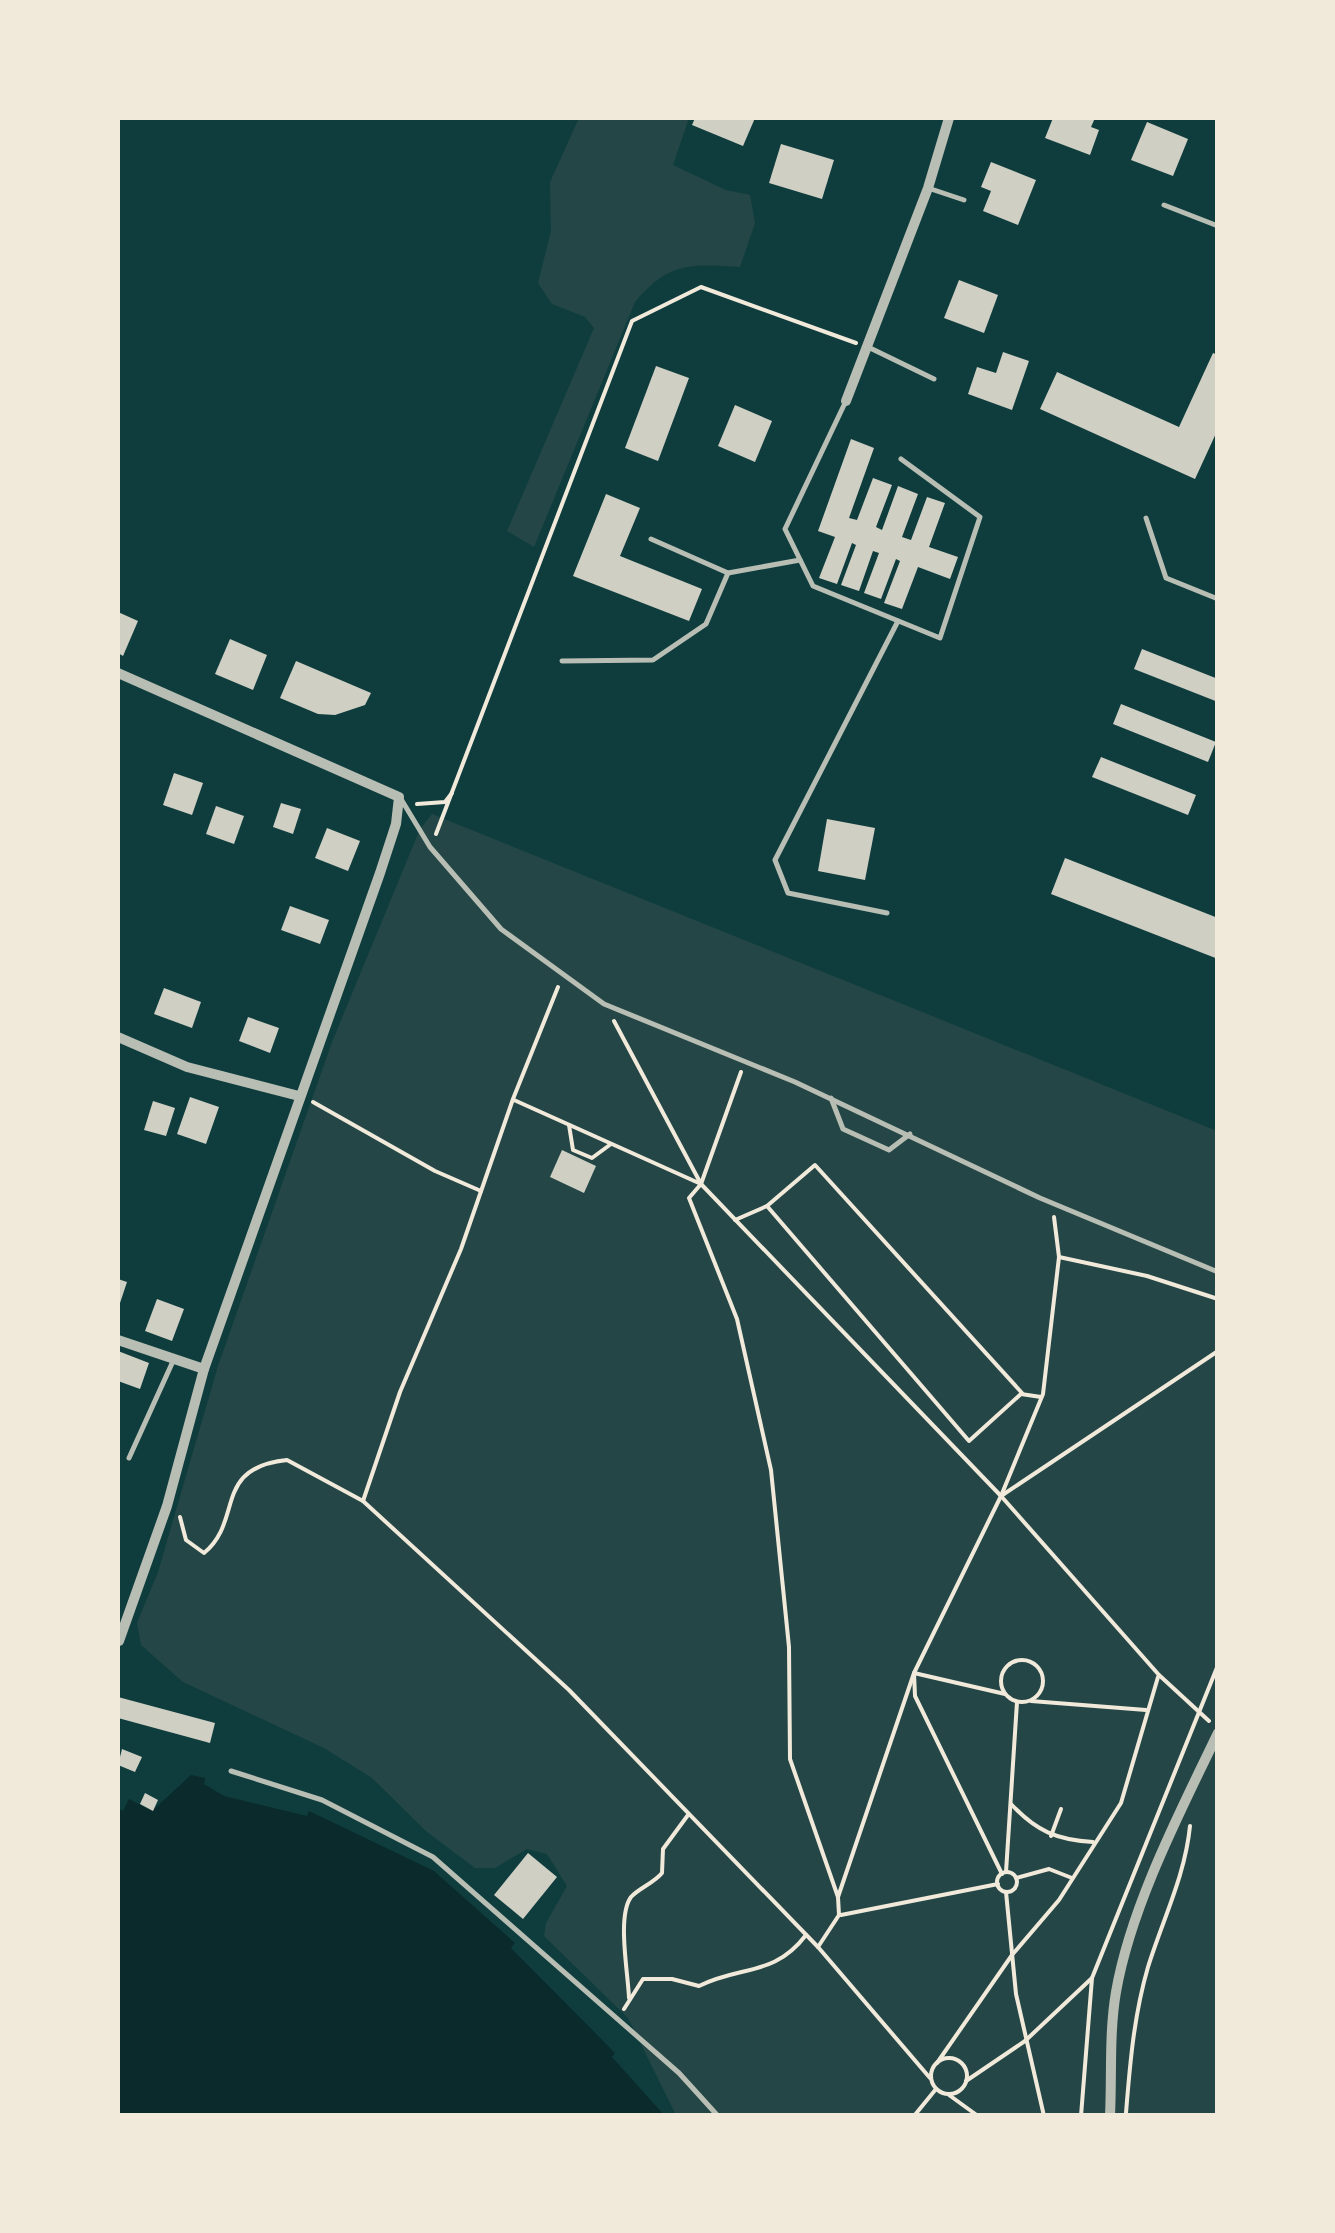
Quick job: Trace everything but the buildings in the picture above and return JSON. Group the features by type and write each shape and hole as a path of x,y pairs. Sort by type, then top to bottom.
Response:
{"street":[{"path":"846,401 870,348 950,118"},
{"path":"118,673 399,796 380,872 204,1370 167,1506 118,1641"},
{"path":"118,1037 187,1067 299,1096"},
{"path":"118,1340 204,1370"},
{"path":"1110,2116 1111,2034 1128,1947 1218,1730"}],"lane":[{"path":"928,188 964,200"},
{"path":"1164,205 1218,226"},
{"path":"870,348 934,379"},
{"path":"846,401 785,529 813,586 940,638 980,517 901,459"},
{"path":"1146,518 1166,578 1218,599"},
{"path":"652,539 728,573 800,560"},
{"path":"562,661 653,660 706,624 728,573"},
{"path":"886,913 788,893 775,860 898,621"},
{"path":"399,796 430,847 501,929 604,1004 831,1098 1052,1203 1218,1272"},
{"path":"831,1098 843,1129 889,1150 910,1134"},
{"path":"128,1458 174,1359"},
{"path":"230,1771 322,1800 433,1856 680,2073 718,2116"}],"path":[{"path":"430,847 458,785 632,321 701,287 870,348"},
{"path":"399,796 419,805 436,805 444,802 458,785"},
{"path":"363,1501 400,1392 564,974"},
{"path":"604,1004 701,1184 1000,1496 1158,1675 1218,1730"},
{"path":"745,1062 701,1184 689,1198 737,1320 771,1470 788,1628 790,1759 838,1898 839,1915 818,1947"},
{"path":"299,1096 434,1171 481,1191"},
{"path":"512,1099 701,1184"},
{"path":"570,1125 573,1150 592,1158 611,1144"},
{"path":"734,1220 768,1205 815,1165 1021,1394 1042,1397"},
{"path":"838,1898 914,1673 1000,1496 1042,1397 1059,1257 1052,1203"},
{"path":"768,1205 850,1307 969,1441 1021,1394"},
{"path":"1059,1257 1147,1276 1218,1299"},
{"path":"1000,1496 1218,1352"},
{"path":"180,1502 186,1540 204,1552 221,1532 229,1497 239,1481 251,1469 269,1462 287,1460 309,1469 363,1501 569,1690 818,1947 936,2089 978,2116"},
{"path":"1005,1694 1002,1674 1011,1664 1024,1660 1036,1666 1043,1677 1042,1691 1031,1701"},
{"path":"914,1673 1005,1694 1017,1702 1148,1710"},
{"path":"914,1673 915,1696 1004,1873 1016,1878 1049,1869 1072,1878"},
{"path":"930,2078 1121,1802 1158,1675"},
{"path":"998,1884 1004,1873 1017,1702"},
{"path":"1010,1804 1051,1836 1095,1842"},
{"path":"1051,1836 1061,1810"},
{"path":"1126,2116 1132,2034 1148,1968 1186,1862 1191,1814"},
{"path":"629,2002 631,1970 622,1920 630,1898 662,1872 663,1849 688,1815"},
{"path":"1006,1892 1016,1886 1016,1878"},
{"path":"839,1915 998,1884"},
{"path":"998,1884 1006,1892 1025,2041 1044,2116"},
{"path":"617,2020 643,1980 672,1979 699,1986 725,1973 754,1971 782,1962 806,1936"},
{"path":"947,2094 958,2091 1025,2041 1092,1978"},
{"path":"937,2063 947,2058 958,2061 966,2070 966,2082"},
{"path":"914,2116 936,2089"}],"shaded area":[{"path":"579,118 689,118 673,165 726,190 750,195 755,223 740,267 681,268 659,279 635,302 534,547 507,531 594,328 585,317 552,304 538,283 551,231 550,182"},
{"path":"432,814 1217,1131 1217,2115 676,2115 628,2018 544,1936 546,1923 567,1886 547,1854 527,1849 495,1868 475,1868 427,1832 372,1778 324,1748 183,1682 141,1645 137,1623 158,1572 218,1366 332,1042 420,829"},
{"path":"191,1775 205,1778 204,1784 224,1796 307,1816 309,1811 434,1871 515,1943 511,1948 615,2053 612,2057 664,2115 118,2115 118,1808 123,1811 129,1799 152,1811"}]}
